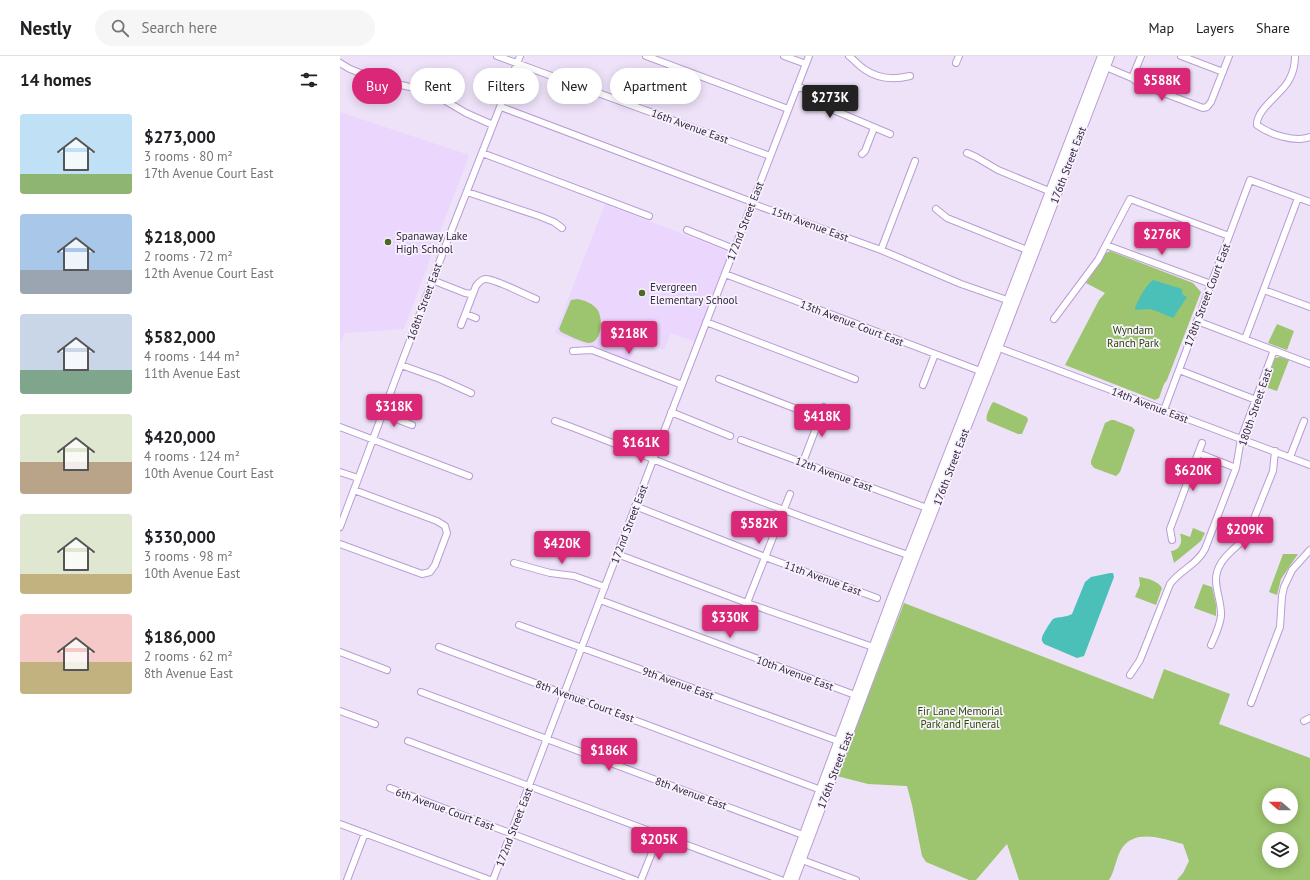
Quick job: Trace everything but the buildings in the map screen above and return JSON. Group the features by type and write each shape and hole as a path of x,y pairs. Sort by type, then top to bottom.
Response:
{"main road":[{"name":"176th Street East","path":"787,880 908,555 980,371 995,346 1007,300 1027,250 1043,219 1049,191 1102,56"},
{"path":"1106,56 1104,61 1106,67"},
{"name":"176th Street East","path":"794,880 901,594 967,425 1043,219 1088,115 1110,56"},
{"path":"1088,115 1087,106 1095,82 1094,76"},
{"path":"967,425 967,417 981,377 980,371"},
{"path":"901,594 900,586 910,560 908,555"},
{"path":"815,824 814,817 822,794 821,790"},
{"path":"798,870 797,862 805,840 804,835"}],"street":[{"name":"16th Avenue East","path":"497,56 770,156"},
{"name":"168th Street East","path":"340,527 432,280 520,56"},
{"path":"646,56 788,109"},
{"path":"784,56 806,64"},
{"name":"172nd Street East","path":"492,880 809,56"},
{"path":"849,56 864,69 882,77 891,79 910,76"},
{"path":"956,63 959,56"},
{"path":"1132,78 1142,56"},
{"path":"1182,56 1223,72"},
{"path":"1106,67 1132,78 1140,84 1201,107 1207,106 1211,102 1229,56"},
{"path":"1295,56 1293,70 1289,81 1264,109 1257,122 1257,125 1260,128 1298,140 1310,137"},
{"path":"340,63 350,69 378,80 432,93 466,113 493,125"},
{"path":"797,86 821,97 831,109 890,134"},
{"name":"15th Avenue East","path":"501,106 752,202 756,205 880,250 961,284 1007,300"},
{"path":"862,154 865,151 874,128"},
{"path":"482,153 649,216"},
{"path":"967,153 998,170 1049,191"},
{"path":"880,250 915,161"},
{"name":"178th Street Court East","path":"1164,410 1250,180 1298,198"},
{"path":"467,192 539,216 554,222 562,228"},
{"path":"1245,339 1298,198 1310,202"},
{"path":"1054,319 1094,267 1130,199 1229,236"},
{"path":"936,209 947,218 1027,250"},
{"path":"687,230 734,248"},
{"path":"1106,245 1211,284"},
{"name":"13th Avenue Court East","path":"725,274 980,371"},
{"path":"461,325 476,286 484,279 536,299"},
{"path":"432,280 465,293 471,294 473,292"},
{"path":"1264,290 1310,307"},
{"path":"466,314 476,318"},
{"path":"1197,321 1310,364"},
{"path":"706,322 855,379"},
{"name":"14th Avenue East","path":"995,346 1310,464"},
{"path":"573,350 592,350 682,385"},
{"name":"180th Street East","path":"1130,674 1140,660 1170,584 1177,576 1194,563 1205,550 1236,468 1241,439 1274,350"},
{"path":"923,385 935,354"},
{"path":"401,365 440,379 471,393"},
{"path":"1179,370 1256,400"},
{"path":"719,379 820,418"},
{"path":"803,462 824,407"},
{"path":"671,412 730,436"},
{"path":"383,414 412,425"},
{"path":"555,421 783,510 908,555"},
{"path":"1290,457 1304,421"},
{"path":"340,427 469,476"},
{"name":"12th Avenue East","path":"741,440 927,508"},
{"path":"1172,540 1170,529 1202,444"},
{"path":"1211,645 1220,622 1221,615 1216,573 1222,560 1247,536 1273,471 1275,451"},
{"path":"1198,453 1236,468"},
{"path":"340,472 358,478"},
{"path":"340,544 419,573 427,574 435,565 445,541 447,530 445,526 437,521 354,490"},
{"path":"747,603 790,494"},
{"name":"11th Avenue East","path":"636,506 765,557 877,598"},
{"path":"1251,703 1280,627 1281,600 1284,587 1292,570 1310,550"},
{"path":"617,554 747,603 873,647"},
{"path":"514,562 550,574 574,576 605,587"},
{"name":"10th Avenue East","path":"600,600 855,694"},
{"name":"9th Avenue East","path":"519,625 838,741"},
{"name":"8th Avenue Court East","path":"439,647 821,790"},
{"path":"340,652 387,670"},
{"name":"8th Avenue East","path":"421,692 804,835"},
{"path":"340,711 375,724"},
{"path":"408,741 781,880"},
{"name":"6th Avenue Court East","path":"390,788 635,880"},
{"path":"340,824 492,880"},
{"path":"340,877 347,880 365,833"},
{"path":"642,880 659,835"},
{"path":"802,860 856,880"}],"shaded area":[{"name":"Spanaway Lake High School","path":"340,112 469,155 404,329 345,333 340,344"},
{"name":"Evergreen Elementary School","path":"605,204 729,252 695,342 671,333 664,350 637,339 629,361 555,333"},
{"path":"1153,280 1182,289 1182,294 1187,297 1173,318 1151,309 1135,310 1137,302"},
{"path":"1113,573 1114,577 1084,656 1077,658 1044,644 1042,636 1053,619 1072,614 1085,582 1091,577"}],"green space":[{"name":"Wyndam Ranch Park","path":"1110,251 1193,283 1201,292 1167,380 1159,398 1155,400 1065,365 1099,300 1105,293 1086,283 1106,253"},
{"path":"577,299 590,303 597,309 601,318 599,335 593,342 588,343 578,340 561,332 559,329 571,300"},
{"path":"1277,324 1294,331 1287,350 1268,343"},
{"path":"1280,357 1289,360 1277,391 1265,387 1275,358"},
{"path":"994,402 1027,417 1028,420 1022,434 1018,434 987,421 988,412 992,403"},
{"path":"1111,420 1132,427 1135,430 1120,472 1116,476 1094,468 1091,464 1105,423"},
{"path":"1193,528 1205,533 1201,541 1174,563 1171,551 1179,547 1181,543 1180,534 1190,537"},
{"path":"1283,554 1298,554 1281,579 1277,595 1269,592"},
{"path":"1139,577 1149,579 1162,588 1156,605 1135,597 1140,585"},
{"path":"1203,584 1212,587 1216,605 1216,616 1194,608"},
{"name":"Fir Lane Memorial Park and Funeral","path":"904,603 1153,699 1164,669 1230,694 1219,724 1310,758 1310,880 1177,880 1183,873 1189,861 1183,844 1159,838 1142,837 1135,838 1122,848 1109,880 1019,880 1007,844 976,880 969,880 926,862 922,856 907,786 868,784 837,776"}],"place":[{"name":"Spanaway Lake High School","path":"388,242"},
{"name":"Evergreen Elementary School","path":"642,293"}]}
